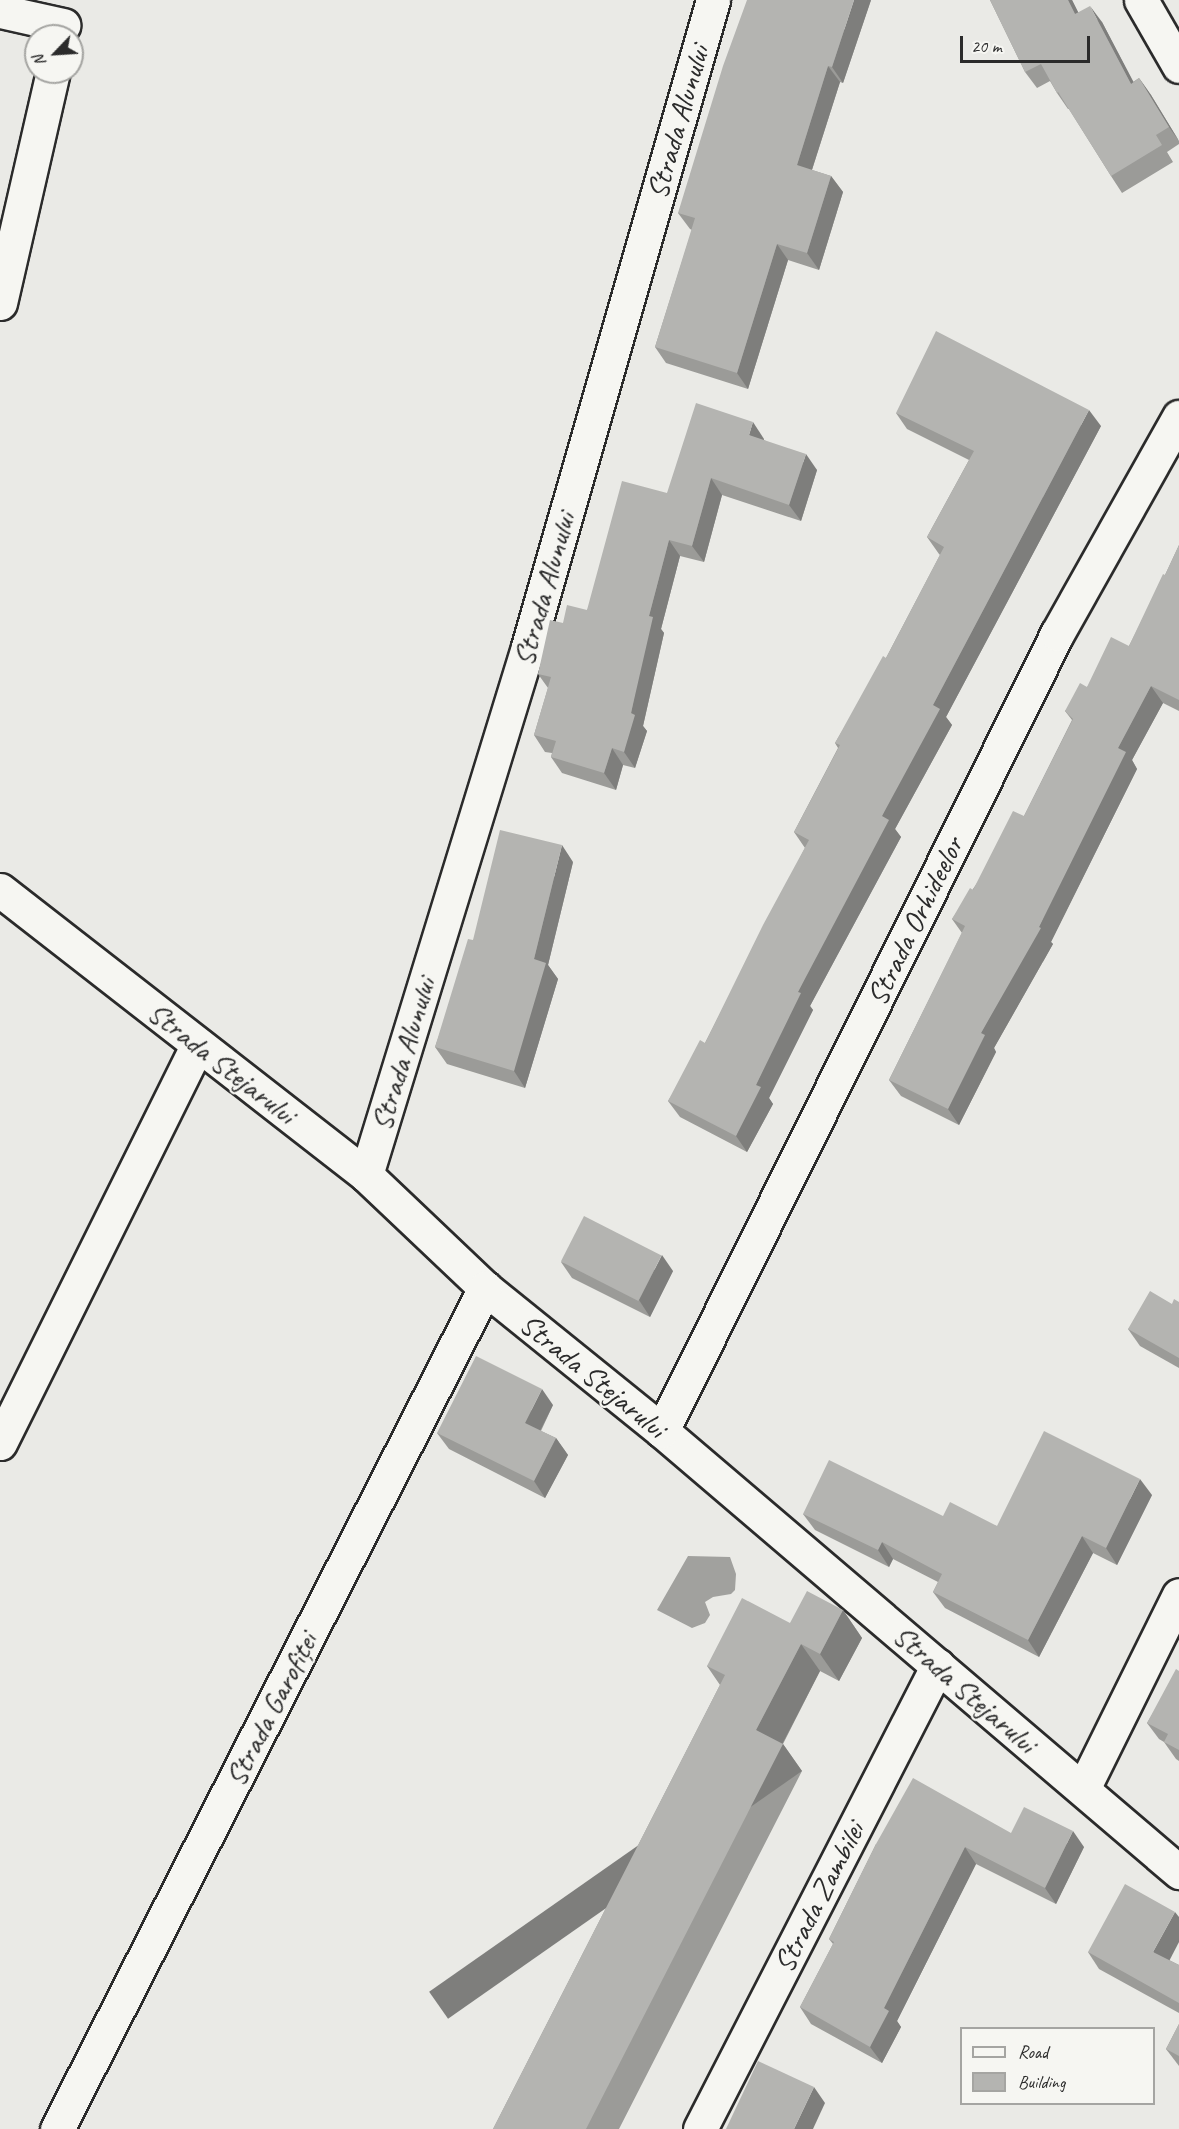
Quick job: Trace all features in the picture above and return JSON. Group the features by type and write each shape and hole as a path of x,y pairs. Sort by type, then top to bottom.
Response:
{"street":[{"name":"Strada Alunului","path":"366,1175 528,647 713,0"},
{"path":"1141,0 1179,66"},
{"path":"0,11 66,20"},
{"path":"0,303 50,84"},
{"name":"Strada Orhideelor","path":"662,1431 1056,634 1179,417"},
{"name":"Strada Stejarului","path":"0,890 366,1175 485,1288 662,1431 1179,1872"},
{"path":"0,1443 198,1044"},
{"name":"Strada Garofiței","path":"57,2129 485,1288"},
{"path":"1083,1790 1179,1595"},
{"name":"Strada Zambilei","path":"700,2129 938,1665"}],"shaded area":[{"path":"688,1556 730,1557 736,1574 735,1590 731,1594 713,1597 705,1602 710,1615 705,1623 692,1628 657,1610"}],"building":[{"path":"747,0 854,0 832,67 828,66 797,165 831,176 807,253 777,244 737,373 655,347 695,218 678,213 723,66"},
{"path":"990,0 1068,0 1075,14 1090,6 1131,84 1139,78 1169,127 1156,135 1162,145 1111,176 1057,93 1041,64 1025,72"},
{"path":"936,331 1089,410 933,705 940,709 882,816 889,820 798,992 801,993 756,1085 761,1087 736,1136 668,1101 700,1040 705,1043 763,925 809,840 794,832 840,745 835,743 883,656 886,658 944,547 927,537 974,451 896,413"},
{"path":"696,403 753,422 749,435 806,454 789,505 711,478 692,546 669,540 649,616 653,617 631,713 635,715 624,752 612,748 604,773 551,757 556,741 534,735 551,677 538,674 550,620 563,623 567,605 587,610 622,481 667,493"},
{"path":"1179,545 1179,700 1151,686 1118,748 1126,752 1039,927 1041,928 981,1033 985,1035 948,1109 889,1080 965,926 952,919 970,888 973,890 1013,811 1024,816 1073,719 1065,711 1080,683 1087,687 1111,637 1129,646"},
{"path":"500,830 562,845 534,959 546,963 514,1071 435,1047 468,939 473,940"},
{"path":"584,1216 662,1255 638,1301 561,1261"},
{"path":"1150,1291 1172,1304 1174,1299 1179,1302 1179,1358 1128,1329"},
{"path":"476,1356 542,1389 525,1423 556,1438 534,1481 437,1433"},
{"path":"1044,1431 1140,1479 1106,1548 1082,1536 1028,1640 933,1592 942,1574 882,1542 878,1550 803,1514 829,1460 943,1516 950,1502 997,1526"},
{"path":"807,1591 843,1610 820,1654 801,1644 756,1730 783,1744 586,2129 493,2129 725,1675 707,1666 742,1598 790,1623"},
{"path":"1176,1669 1179,1671 1179,1750 1164,1742 1168,1734 1147,1723"},
{"path":"913,1778 1011,1833 1024,1807 1073,1831 1045,1888 965,1847 884,2008 889,2011 870,2047 800,2007 834,1942 829,1939 876,1844"},
{"path":"1125,1884 1175,1912 1153,1952 1179,1965 1179,2003 1088,1952"},
{"path":"1179,2024 1179,2056 1166,2049"},
{"path":"758,2061 814,2087 794,2129 726,2129"}]}
